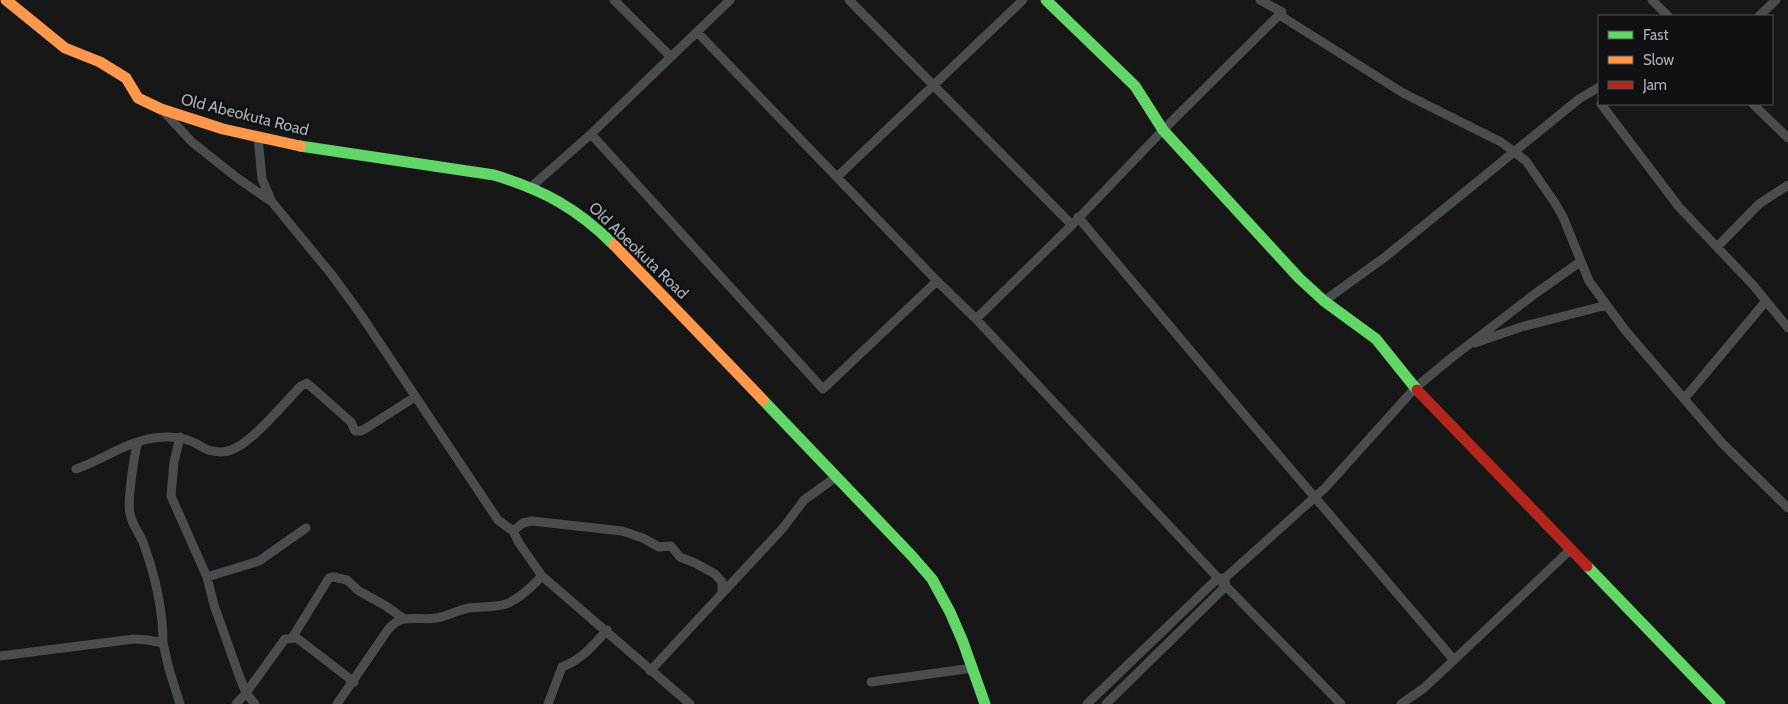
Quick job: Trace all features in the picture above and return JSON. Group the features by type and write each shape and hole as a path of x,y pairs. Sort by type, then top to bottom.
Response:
{"main road":[{"name":"Old Abeokuta Road","path":"6,0 65,48 100,62 126,78 138,98 161,109 223,129 258,137 349,154 494,176 531,187 572,209 599,230 906,549 933,582 949,610 973,668 984,704"},
{"path":"1046,0 1135,86 1163,130 1299,278 1324,301 1376,338 1416,388 1720,704"}],"street":[{"path":"614,0 670,56"},
{"path":"531,187 591,134 670,56 698,33 730,0"},
{"path":"849,0 1072,225"},
{"path":"837,177 933,84 1024,0"},
{"path":"1260,0 1282,12"},
{"path":"1652,0 1667,15"},
{"path":"1760,15 1776,0"},
{"path":"976,318 1072,225 1163,130 1282,12"},
{"path":"1282,12 1281,16 1381,80 1501,142 1526,161 1555,203 1574,240 1580,262 1589,280 1625,330 1722,444 1787,506"},
{"path":"698,33 937,281 976,318 1341,704"},
{"path":"1324,301 1385,257 1514,151 1580,99 1596,89"},
{"path":"1602,105 1679,207 1717,246 1788,328"},
{"path":"1754,105 1788,138"},
{"path":"161,109 192,142 236,177 272,202 332,275 359,312 498,520 513,531 542,576 607,630 650,671 689,704"},
{"path":"591,134 823,389 937,281"},
{"path":"258,137 262,179 272,202"},
{"path":"1717,246 1759,204 1788,186"},
{"path":"1078,217 1454,660"},
{"path":"1087,704 1315,498 1416,388 1466,346 1580,262"},
{"path":"1684,399 1766,301"},
{"path":"1466,346 1521,328 1607,305"},
{"path":"76,469 96,462 111,452 153,438 180,437 207,449 219,452 231,450 243,443 264,425 301,386 307,383 351,422 355,431 361,431 415,397"},
{"path":"180,437 174,462 171,496 207,577 214,605 246,693 255,704"},
{"path":"138,442 134,454 129,514 142,539 157,584 164,643 169,669 180,704"},
{"path":"650,671 783,528 804,500 836,477"},
{"path":"513,531 523,523 532,521 622,531 644,538 659,547 671,546 680,557 716,574 722,582 722,592"},
{"path":"207,577 259,561 306,528"},
{"path":"1401,704 1424,688 1571,549"},
{"path":"292,638 329,578 334,577 347,580 359,591 404,618 435,619 470,608 489,607 514,600 542,576"},
{"path":"1106,704 1223,581"},
{"path":"337,704 391,626 404,618"},
{"path":"548,704 562,667 574,662 589,651 607,630"},
{"path":"236,704 285,639 297,638 354,682"},
{"path":"0,656 134,639 164,643"},
{"path":"871,682 973,668"}],"traffic: fast":[{"path":"1046,0 1135,86 1163,130 1299,278 1324,301 1376,339 1417,390"},
{"path":"300,146 494,175 528,187 558,202 587,221 614,245"},
{"path":"763,400 932,579 950,612 963,642 985,704"},
{"path":"1587,566 1720,704"}],"traffic: slow":[{"path":"6,0 65,48 100,62 126,78 138,98 161,109 223,129 300,146"},
{"path":"614,245 763,400"}],"traffic: jam":[{"path":"1417,390 1587,566"}]}
